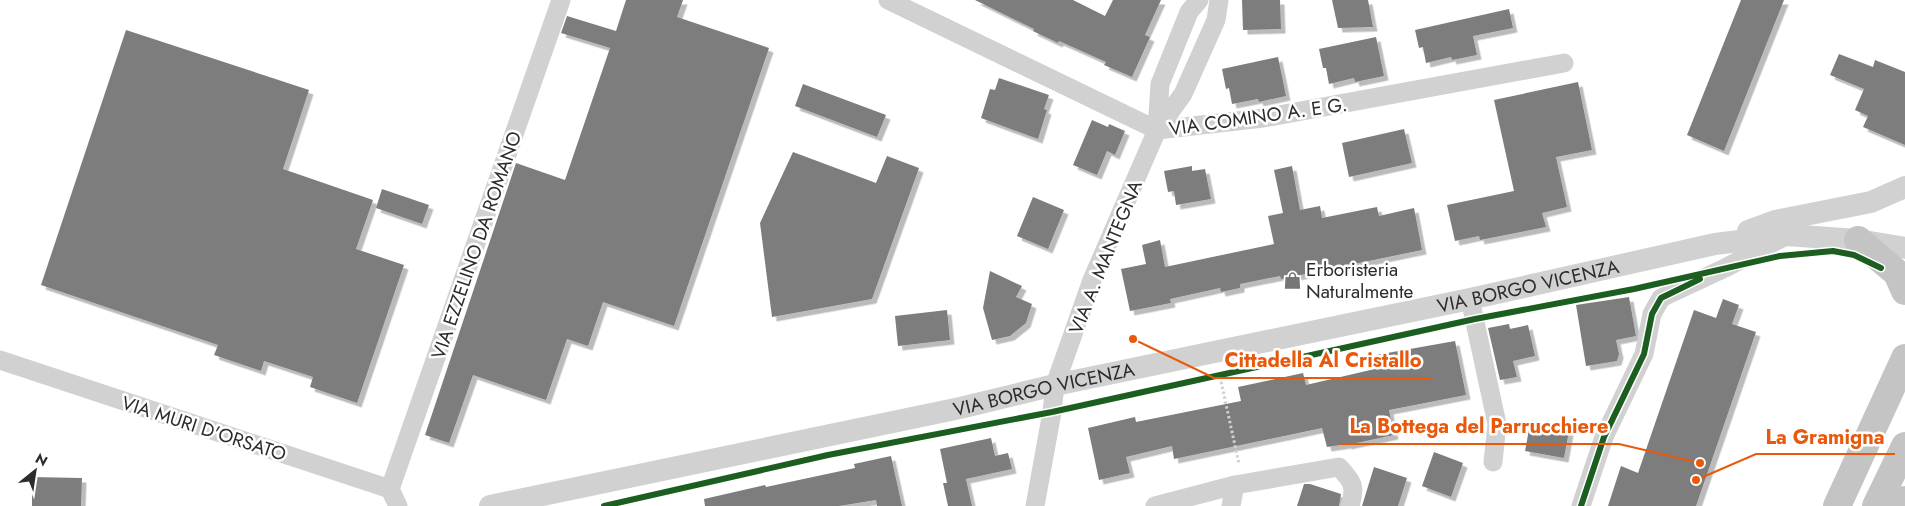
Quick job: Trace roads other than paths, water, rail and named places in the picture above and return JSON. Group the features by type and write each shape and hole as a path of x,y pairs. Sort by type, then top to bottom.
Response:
{"main road":[{"path":"1858,240 1897,273 1905,291"},
{"path":"1837,506 1905,358"},
{"path":"1876,506 1902,452"},
{"path":"1902,506 1905,500"}],"street":[{"name":"VIA EZZELINO DA ROMANO","path":"390,489 562,0"},
{"name":"VIA A. MANTEGNA","path":"1157,130 1160,84 1189,12 1199,0"},
{"name":"VIA A. MANTEGNA","path":"1035,506 1055,385 1092,280 1157,130 1183,94 1216,20 1219,0"},
{"name":"VIA COMINO A. E G.","path":"900,2 1157,130 1263,118 1564,63"},
{"name":"VIA BORGO VICENZA","path":"1715,244 1775,221 1871,202 1905,187"},
{"path":"1581,506 1604,437 1644,354 1652,314 1661,298 1725,268 1786,236"},
{"name":"VIA BORGO VICENZA","path":"490,506 960,408 1055,385 1470,299 1715,244 1786,236 1858,240 1905,248"},
{"path":"1470,299 1497,424 1493,462"},
{"name":"VIA MURI D'ORSATO","path":"0,360 390,489"},
{"path":"1155,506 1239,484 1339,467 1350,478 1355,491 1350,506"},
{"path":"1231,506 1239,484"},
{"path":"390,489 398,506"}],"place":[{"name":"Erboristeria Naturalmente","path":"1292,280"},
{"name":"Cittadella Al Cristallo","path":"1133,339"},
{"name":"La Bottega del Parrucchiere","path":"1700,463"},
{"name":"La Gramigna","path":"1696,480"}]}
